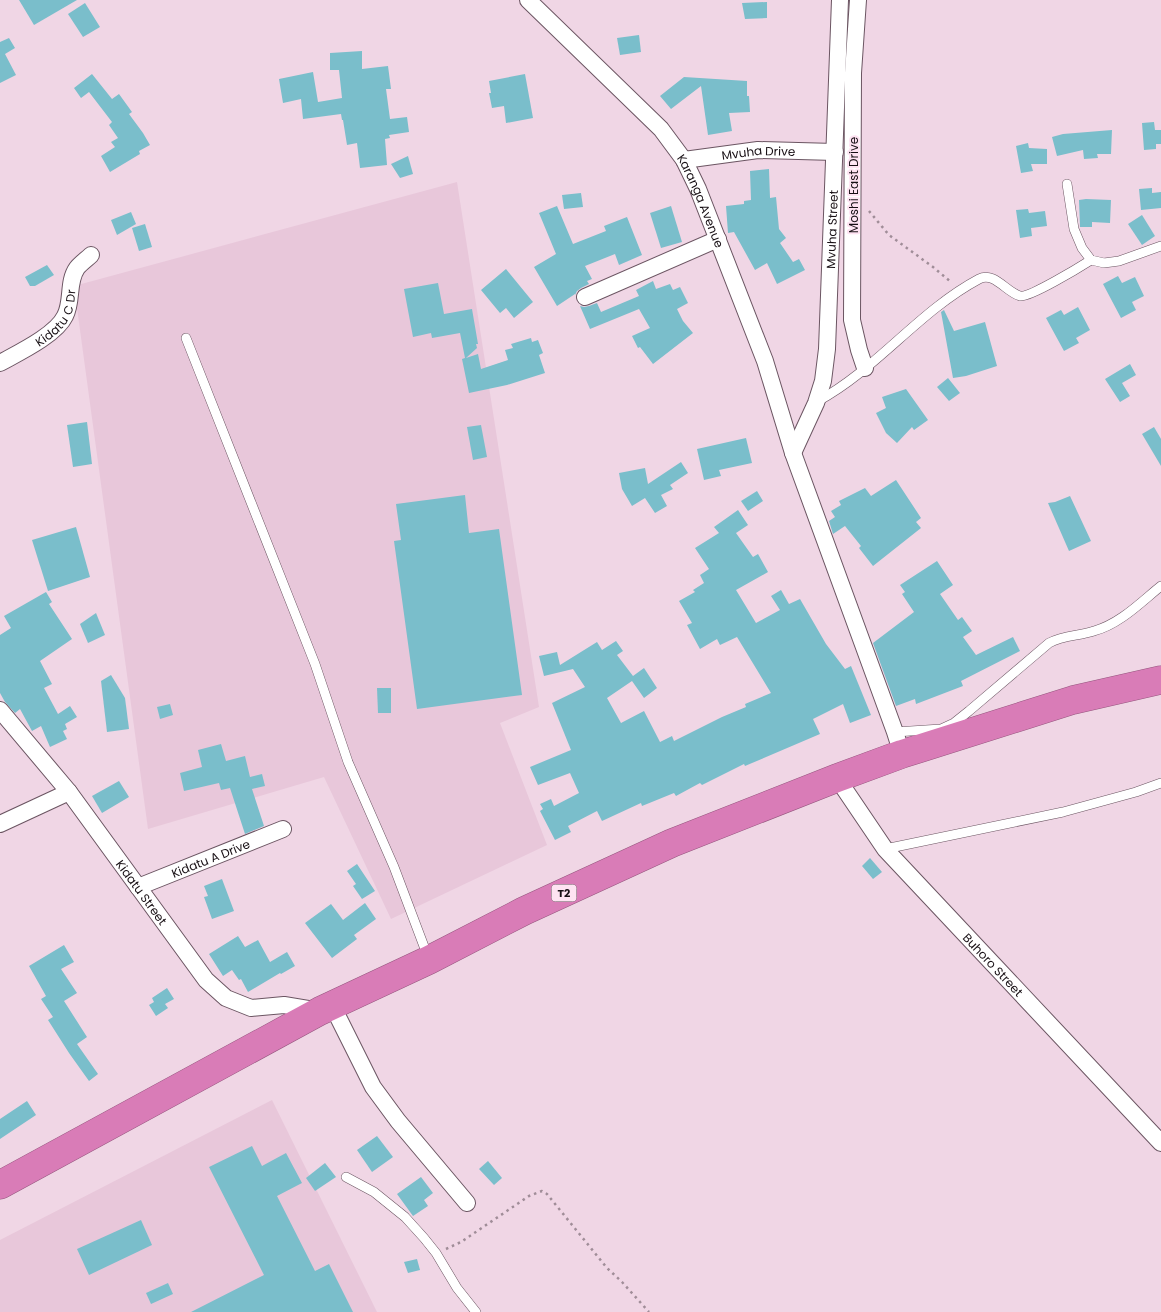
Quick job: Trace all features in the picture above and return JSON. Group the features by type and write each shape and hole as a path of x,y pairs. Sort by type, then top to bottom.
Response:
{"highway":[{"name":"T2","path":"0,1185 326,1008 428,960 524,911 672,843 837,778 898,743 1161,680"}],"street":[{"name":"Karanga Avenue","path":"528,0 661,129 684,160 698,189 766,361 793,452 898,743"},
{"name":"Mvuha Street","path":"793,452 816,403 823,381 827,349 840,0"},
{"name":"Moshi East Drive","path":"858,0 853,74 852,320 865,368"},
{"name":"Mvuha Drive","path":"684,160 758,150 835,152"},
{"path":"585,297 718,239"},
{"name":"Kidatu C Dr","path":"0,364 34,344 54,329 65,317 70,300 72,277 91,255"},
{"name":"Kidatu Street","path":"0,710 69,792 206,980 226,998 251,1008 284,1005 326,1008"},
{"name":"Buhoro Street","path":"837,778 885,849 1161,1143"},
{"path":"0,824 69,792"},
{"name":"Kidatu A Drive","path":"138,887 283,829"},
{"path":"326,1008 374,1087 398,1121 467,1203"}],"lane":[{"path":"1066,184 1074,229 1082,248 1091,260 1104,264 1120,261 1161,246"},
{"path":"816,403 837,391 918,322 960,290 982,277 992,278 1019,296 1025,296 1091,260"},
{"path":"186,338 315,664 348,762 394,867 428,960"},
{"path":"898,743 954,723 1049,643 1058,638 1094,631 1108,626 1161,586"},
{"path":"885,849 1063,812 1136,792 1161,783"},
{"path":"346,1177 374,1192 405,1217 436,1253 457,1288 476,1312"}],"path":[{"path":"853,190 889,235 933,267 960,290"},
{"path":"436,1253 461,1242 529,1196 542,1191 547,1194 607,1268 650,1312"}],"shaded area":[{"path":"457,182 539,707 500,723 547,845 391,919 324,777 148,829 74,286"},
{"path":"272,1100 377,1312 0,1312 0,1240"}],"building":[{"path":"19,0 77,0 34,25"},
{"path":"767,2 767,18 745,19 742,3"},
{"path":"85,3 100,27 83,37 68,14"},
{"path":"639,35 641,52 620,55 617,38"},
{"path":"9,38 15,48 5,54 16,75 0,83 0,42"},
{"path":"362,51 362,69 388,66 391,89 386,89 390,119 407,117 409,132 389,135 390,138 385,139 387,165 360,168 357,143 347,145 341,114 303,119 301,99 283,103 279,79 313,72 318,102 342,98 339,70 330,70 330,53"},
{"path":"92,74 112,99 119,94 132,112 129,114 150,145 139,151 140,154 110,172 101,156 115,147 111,142 118,138 109,125 112,122 89,92 81,98 74,88"},
{"path":"525,74 533,118 506,123 504,106 492,108 489,81"},
{"path":"684,77 747,81 750,112 729,113 732,131 708,135 701,86 671,109 660,96"},
{"path":"1154,122 1155,130 1161,130 1161,144 1156,144 1156,149 1144,150 1142,123"},
{"path":"1112,130 1111,154 1097,154 1098,158 1084,159 1083,150 1057,156 1052,137 1063,134"},
{"path":"1028,143 1029,148 1047,149 1047,164 1031,164 1033,171 1021,173 1016,146"},
{"path":"408,156 413,174 400,178 391,164"},
{"path":"769,169 770,198 776,197 779,229 786,238 780,243 793,262 799,259 805,270 777,284 767,263 755,270 734,232 728,233 726,206 744,204 744,201 751,200 750,171"},
{"path":"1152,188 1152,193 1161,192 1161,208 1141,210 1139,189"},
{"path":"581,193 583,207 564,209 562,195"},
{"path":"1079,200 1111,200 1110,223 1092,222 1092,227 1080,227"},
{"path":"557,206 573,244 606,231 604,226 627,217 642,255 619,265 615,254 585,266 592,279 587,281 589,284 557,306 534,267 556,254 539,213"},
{"path":"671,206 682,242 661,248 650,213"},
{"path":"1028,209 1029,213 1045,211 1047,226 1031,228 1032,236 1020,238 1016,210"},
{"path":"131,212 136,224 117,235 111,220"},
{"path":"1142,215 1155,236 1142,245 1128,224"},
{"path":"145,224 152,247 139,251 132,228"},
{"path":"47,265 54,275 35,286 30,286 25,277"},
{"path":"506,269 533,302 514,318 506,308 500,313 481,290"},
{"path":"1118,276 1122,283 1135,277 1144,296 1132,302 1136,310 1121,318 1103,284"},
{"path":"653,281 656,289 670,284 673,290 680,287 688,303 677,309 683,321 693,333 653,364 640,347 638,348 632,336 650,328 639,309 590,329 580,306 584,307 597,303 601,312 639,296 636,290"},
{"path":"438,283 444,314 472,309 478,344 476,344 477,348 466,358 478,354 481,369 508,360 505,350 513,348 511,344 531,338 532,342 538,340 543,353 539,355 545,373 507,385 469,393 462,359 465,358 460,333 432,338 431,333 413,337 404,289"},
{"path":"1078,307 1090,330 1076,338 1079,343 1064,351 1046,318 1061,310 1064,315"},
{"path":"944,310 954,331 985,322 997,366 953,378 941,312"},
{"path":"1130,364 1136,375 1122,383 1130,396 1120,402 1105,379"},
{"path":"948,378 960,393 949,401 937,387"},
{"path":"906,389 928,420 914,430 912,427 897,443 886,433 876,413 886,408 882,397"},
{"path":"87,422 92,464 73,467 67,425"},
{"path":"481,425 487,457 473,460 467,427"},
{"path":"1154,427 1161,439 1161,466 1142,434"},
{"path":"746,438 752,463 719,470 721,476 704,480 697,449"},
{"path":"681,462 688,473 670,485 673,489 661,495 667,506 655,513 645,498 632,506 622,489 619,473 645,468 648,484"},
{"path":"896,480 921,518 916,522 921,528 873,566 859,548 861,546 845,526 833,534 829,521 835,517 831,511 841,505 839,501 865,488 871,496"},
{"path":"757,491 763,501 748,511 741,501"},
{"path":"465,495 469,533 499,529 522,695 417,709 394,541 401,540 396,504"},
{"path":"1070,496 1091,541 1069,551 1048,503"},
{"path":"738,510 748,525 736,533 753,557 758,554 768,572 736,590 756,623 780,610 771,596 781,590 789,604 800,599 826,644 845,669 851,666 871,715 850,723 843,704 813,719 820,734 745,766 744,764 702,785 700,783 676,796 674,793 642,806 641,803 602,821 597,811 568,826 571,832 555,840 540,811 543,809 540,804 551,799 554,806 579,793 570,773 538,785 530,767 571,750 552,703 585,687 573,669 544,676 539,656 557,652 560,665 597,642 602,650 616,641 623,651 617,655 633,676 644,668 657,688 644,698 632,681 607,698 621,723 644,711 660,742 672,736 674,741 746,707 745,704 771,693 737,637 720,645 717,639 700,649 687,625 692,623 679,601 695,592 693,590 704,583 700,575 709,569 695,548 719,533 714,527"},
{"path":"76,527 90,577 48,591 32,540"},
{"path":"937,561 953,585 940,594 958,620 962,617 972,631 963,637 976,655 1013,637 1020,651 961,681 963,686 916,704 915,699 896,706 873,643 914,612 902,594 905,592 900,585"},
{"path":"46,592 52,602 49,604 72,639 40,661 52,684 44,688 58,714 70,706 77,717 65,724 67,729 63,731 67,739 50,747 41,726 32,731 20,709 15,713 0,693 0,635 11,628 4,616"},
{"path":"96,613 105,635 88,643 80,624"},
{"path":"111,675 125,698 129,729 107,732 101,681"},
{"path":"377,688 391,688 391,713 378,713"},
{"path":"170,704 173,715 160,719 157,707"},
{"path":"221,744 226,761 245,756 250,777 262,774 265,786 252,789 264,826 245,834 230,788 221,790 219,783 184,791 180,773 202,767 198,750"},
{"path":"119,781 129,797 102,813 92,796"},
{"path":"870,858 882,872 873,879 862,866"},
{"path":"357,864 375,891 362,899 353,886 356,884 347,871"},
{"path":"222,879 234,911 212,919 204,897 208,896 204,886"},
{"path":"365,903 376,919 354,935 357,939 332,958 305,923 331,904 343,920"},
{"path":"238,936 245,947 258,940 270,962 287,952 295,966 248,992 241,979 239,980 232,970 223,976 209,954"},
{"path":"64,945 74,962 61,969 77,993 64,1001 87,1037 77,1044 98,1074 89,1081 48,1020 53,1017 41,999 46,996 29,966"},
{"path":"167,988 174,999 165,1004 168,1008 156,1016 149,1005 154,1002 152,998"},
{"path":"27,1101 36,1115 0,1139 0,1119"},
{"path":"377,1136 393,1157 372,1172 357,1150"},
{"path":"252,1146 262,1166 286,1153 302,1183 277,1196 315,1271 329,1264 353,1312 191,1312 264,1275 209,1167"},
{"path":"488,1161 502,1178 494,1185 479,1169"},
{"path":"325,1163 336,1177 315,1191 306,1178"},
{"path":"421,1177 433,1193 424,1200 428,1206 413,1216 397,1194"},
{"path":"141,1220 152,1245 89,1275 77,1249"},
{"path":"417,1259 420,1270 408,1273 404,1262"},
{"path":"168,1283 173,1294 151,1304 146,1293"}]}
